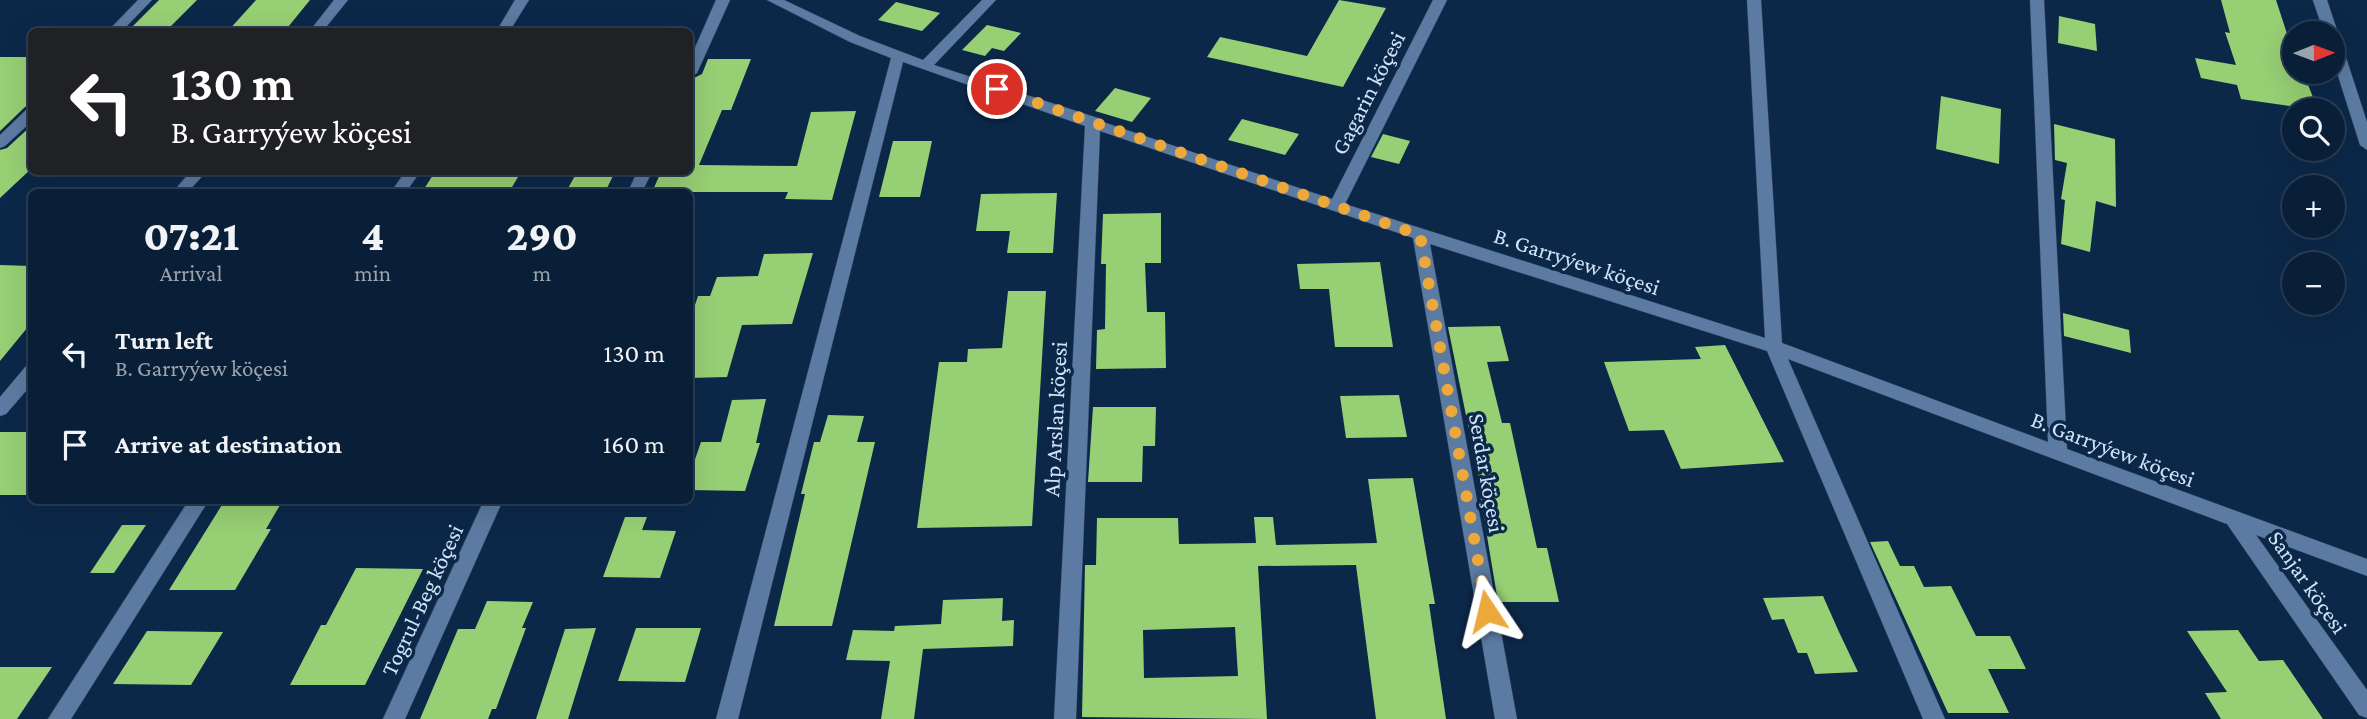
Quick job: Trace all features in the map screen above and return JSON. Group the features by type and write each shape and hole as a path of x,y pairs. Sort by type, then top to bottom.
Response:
{"street":[{"path":"117,28 145,0"},
{"path":"318,28 341,0"},
{"path":"504,28 522,0"},
{"path":"693,66 723,0"},
{"name":"B. Garryýew köçesi","path":"774,0 855,39 925,66 1093,121 1420,235 1774,347 2367,568"},
{"path":"925,66 989,0"},
{"name":"Gagarin köçesi","path":"1336,206 1440,0"},
{"path":"1754,0 1774,347 1934,719"},
{"path":"2038,0 2058,453"},
{"path":"2320,0 2327,21"},
{"path":"727,719 898,56"},
{"path":"2345,76 2367,145"},
{"path":"0,143 28,116"},
{"name":"Alp Arslan köçesi","path":"1065,719 1093,121"},
{"path":"183,189 195,175"},
{"name":"Serdar köçesi","path":"1420,235 1506,719"},
{"path":"0,409 28,376"},
{"path":"59,719 197,504"},
{"name":"Togrul-Beg köçesi","path":"394,719 492,504"},
{"name":"Sanjar köçesi","path":"2234,519 2367,708"}],"building":[{"path":"159,0 197,0 169,28 131,28"},
{"path":"256,0 310,0 287,28 231,28"},
{"path":"1339,0 1386,8 1343,87 1207,57 1220,37 1307,56"},
{"path":"2221,0 2276,0 2283,21 2282,84 2308,84 2313,98 2282,98 2282,105 2241,99 2237,85 2201,78 2195,58 2236,65 2225,32 2230,33"},
{"path":"896,2 940,13 922,31 878,20"},
{"path":"2059,16 2095,24 2097,51 2058,43"},
{"path":"987,25 1021,33 1004,51 992,48 985,56 962,50"},
{"path":"0,57 28,57 28,106 0,131"},
{"path":"708,59 751,59 731,110 722,110 699,165 797,166 811,112 856,111 832,200 785,199 788,192 693,192 693,189 653,189 660,175 693,175 693,78 702,74"},
{"path":"1115,88 1151,98 1132,122 1095,111"},
{"path":"1941,96 2001,109 1999,164 1936,149"},
{"path":"1242,119 1299,134 1285,155 1228,140"},
{"path":"2054,124 2115,139 2116,207 2096,201 2090,252 2061,244 2065,200 2061,199 2067,163 2055,160"},
{"path":"28,129 28,172 0,198 0,150 7,148"},
{"path":"1383,134 1410,141 1399,164 1371,157"},
{"path":"893,141 932,141 920,197 879,197"},
{"path":"433,175 519,175 511,189 424,189"},
{"path":"575,175 614,175 606,189 568,189"},
{"path":"1057,193 1053,253 1007,253 1010,231 976,231 981,194"},
{"path":"1161,213 1161,263 1145,263 1147,312 1165,312 1166,368 1096,369 1097,330 1105,329 1106,264 1101,264 1103,214"},
{"path":"813,253 792,324 742,325 727,377 693,378 693,311 698,296 710,296 717,277 758,276 764,254"},
{"path":"1380,262 1393,347 1335,347 1329,289 1300,289 1297,264"},
{"path":"0,265 28,266 28,327 0,361"},
{"path":"1008,291 1046,291 1032,526 917,528 939,362 967,362 968,349 1002,348"},
{"path":"2063,313 2129,330 2131,353 2064,336"},
{"path":"1500,326 1509,361 1487,362 1502,423 1510,423 1537,548 1547,548 1559,602 1498,602 1482,494 1448,327"},
{"path":"1725,345 1784,462 1681,469 1664,430 1629,431 1604,362 1701,359 1695,347"},
{"path":"1399,395 1407,437 1346,438 1340,396"},
{"path":"766,399 756,443 760,443 745,491 693,490 693,465 701,442 721,442 732,400"},
{"path":"1093,407 1156,407 1155,446 1143,446 1142,482 1088,482"},
{"path":"828,415 864,416 857,442 875,442 832,626 774,626 805,494 801,494 814,442 820,442"},
{"path":"0,432 28,432 28,495 0,495"},
{"path":"1413,478 1435,604 1429,604 1446,719 1376,719 1356,565 1258,566 1267,719 1082,717 1085,565 1096,565 1097,518 1178,518 1179,544 1256,543 1254,517 1273,517 1276,545 1377,543 1368,479","holes":["1235,627 1238,676 1144,678 1143,630"]},
{"path":"223,504 281,504 266,529 271,529 235,590 169,590"},
{"path":"625,517 647,517 642,530 676,531 660,578 603,577"},
{"path":"122,525 146,525 114,573 90,573"},
{"path":"1888,541 1900,566 1914,566 1924,587 1951,586 1976,636 2010,636 2026,669 1988,669 2009,713 1948,713 1870,542"},
{"path":"356,568 423,569 365,685 290,685 321,625 326,625"},
{"path":"1823,596 1858,672 1815,674 1807,653 1798,653 1784,619 1772,620 1763,598"},
{"path":"1003,598 1002,621 1014,620 1013,646 923,649 914,719 881,719 890,661 846,660 853,630 894,631 895,626 941,624 943,600"},
{"path":"487,601 533,602 496,709 492,709 488,719 420,719 458,629 475,629"},
{"path":"596,628 568,719 536,719 565,629"},
{"path":"636,628 701,628 685,682 618,681"},
{"path":"2238,630 2259,661 2283,660 2323,719 2221,719 2205,693 2227,692 2187,631"},
{"path":"147,631 223,632 191,685 113,684"},
{"path":"0,667 52,667 17,719 0,719"}],"route":[{"path":"997,89 1420,235 1487,611"}]}
